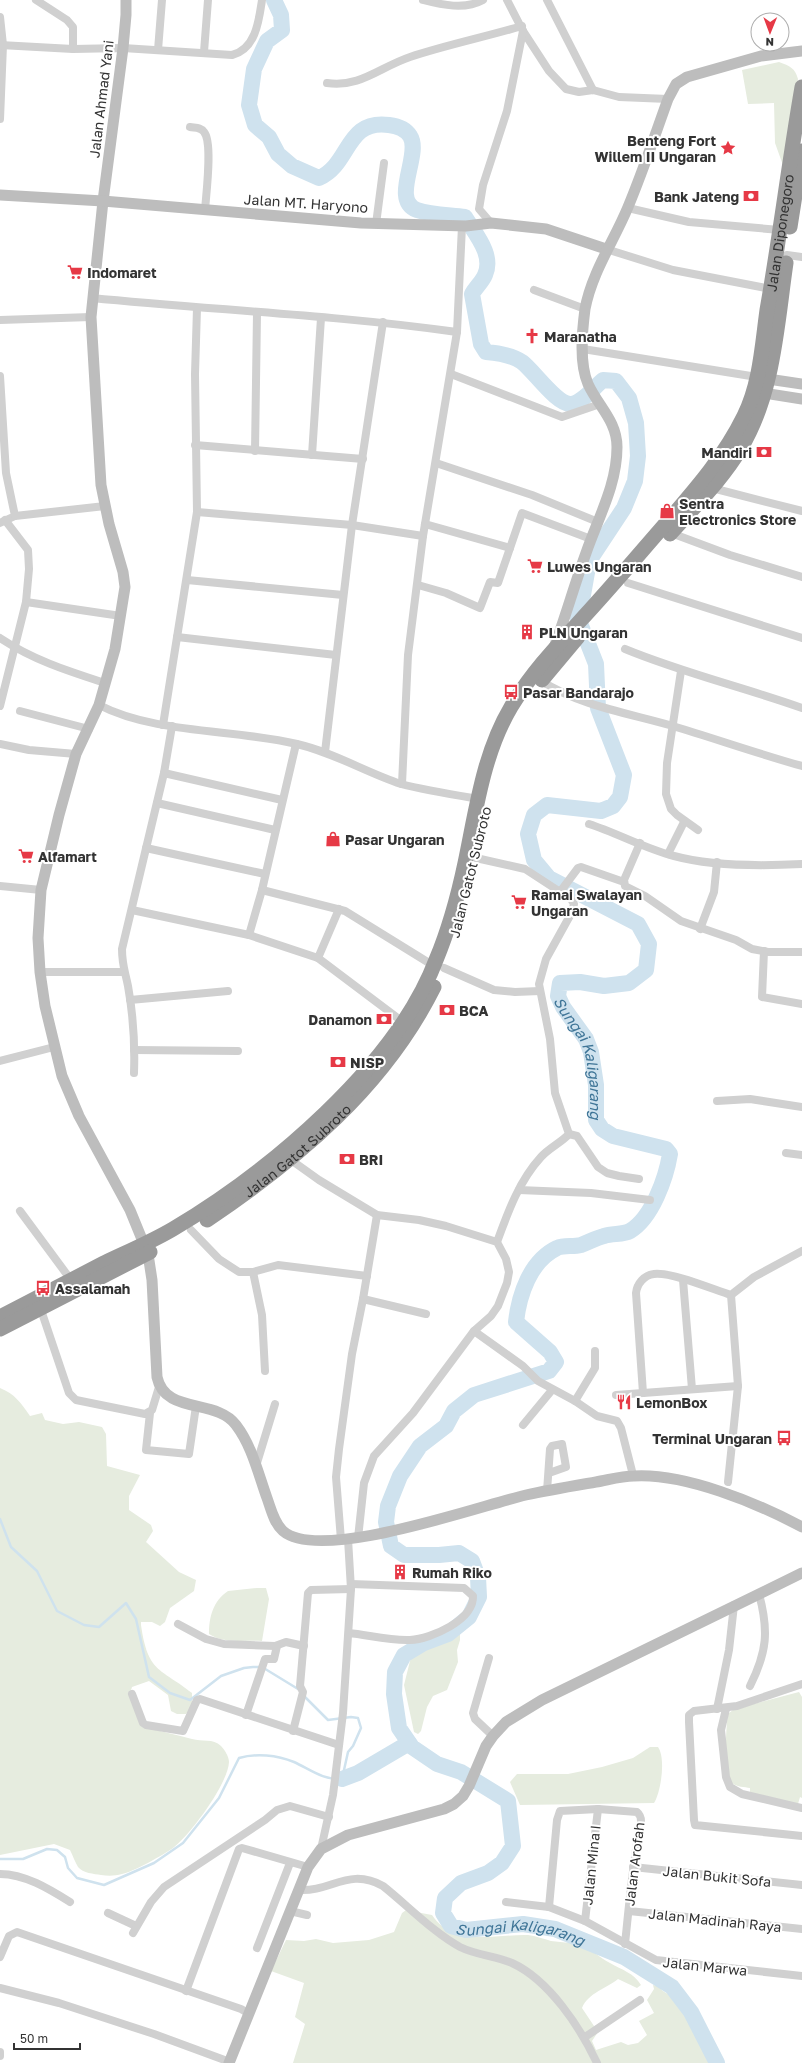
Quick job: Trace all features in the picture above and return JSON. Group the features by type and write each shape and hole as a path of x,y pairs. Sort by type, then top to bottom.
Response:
{"highway":[{"name":"Jalan Diponegoro","path":"761,385 771,289 786,179 802,87"},
{"name":"Jalan Diponegoro","path":"761,385 787,255 802,151"},
{"name":"Jalan Gatot Subroto","path":"0,1329 146,1249 189,1219 282,1153 364,1073 403,1022 439,967 456,900 478,799 489,757 501,725 528,681 555,648 578,624 628,583 712,488 741,447 761,385"},
{"name":"Jalan Gatot Subroto","path":"0,1317 71,1280 191,1230 247,1193 291,1160 345,1109 380,1072 422,1011 439,967 462,917 494,771 502,747 518,715 541,681 572,644 598,608 702,482 731,440 761,385"}],"street":[{"path":"36,0 67,20 73,27 73,49"},
{"name":"Jalan Ahmad Yani","path":"126,0 127,11 123,48 103,201 91,317 98,460 105,506 125,580 121,616 115,649 99,705 76,754 59,815 41,890 38,938 40,972 54,1046 62,1076 73,1104 130,1210 146,1249 152,1280 157,1377 159,1388"},
{"path":"158,50 162,0"},
{"path":"204,52 208,0"},
{"path":"2,45 73,49 123,48 232,55 243,50 257,30 262,0"},
{"path":"423,0 454,6 469,5 483,0"},
{"path":"507,0 522,28 549,71 566,89 575,92 593,90 619,97 668,99"},
{"path":"547,0 593,90"},
{"path":"0,17 2,45 0,119"},
{"path":"327,84 357,82 408,57 522,28"},
{"path":"491,223 479,209 483,185 507,111 522,28"},
{"path":"555,648 591,539 610,490 617,446 616,434 610,419 588,384 583,349 585,309 591,287 606,249 628,208 668,99 676,84 686,77 761,56 802,51"},
{"path":"190,127 200,128 204,132 208,144 205,210"},
{"path":"376,224 384,163"},
{"name":"Jalan MT. Haryono","path":"0,195 103,201 376,224 478,226 491,223 546,229 606,249"},
{"path":"628,208 689,222 780,230"},
{"path":"402,784 408,655 423,536 457,332 464,226"},
{"path":"606,249 673,270 771,289"},
{"path":"787,255 802,257"},
{"path":"534,290 585,309"},
{"path":"92,298 257,313 383,322 457,332"},
{"path":"162,725 197,512 195,374 197,308"},
{"path":"255,451 257,313"},
{"path":"0,320 91,317"},
{"path":"312,455 321,318"},
{"path":"325,752 352,525 383,322"},
{"path":"583,349 761,385 802,399"},
{"path":"450,374 562,417 599,401"},
{"path":"0,376 2,432 6,473 15,516"},
{"path":"761,385 802,384"},
{"path":"195,445 363,459"},
{"path":"436,463 532,495 598,522"},
{"path":"712,488 802,511"},
{"path":"0,706 26,602 29,569 28,550 3,522 15,516 105,506"},
{"path":"197,512 352,525 423,536"},
{"path":"418,585 446,593 480,608 490,582 498,583 522,513 591,539"},
{"path":"425,524 510,548"},
{"path":"671,533 730,555 802,577"},
{"path":"187,580 343,595"},
{"path":"628,583 802,638"},
{"path":"26,602 121,616"},
{"path":"177,637 336,655"},
{"path":"0,638 47,664 105,683"},
{"path":"625,649 681,671 767,695 802,708"},
{"path":"681,671 674,726 667,763 666,794 671,809 684,822 698,830"},
{"path":"541,681 565,694 594,705 674,726 802,766"},
{"path":"99,705 126,717 162,725 296,744 325,752 402,784 478,799"},
{"path":"20,711 89,729"},
{"path":"134,1073 134,1050 130,1000 128,984 123,972 122,949 164,773 172,726"},
{"path":"0,744 29,750 76,754"},
{"path":"249,935 262,890 296,744"},
{"path":"164,773 282,800"},
{"path":"157,803 275,830"},
{"path":"668,854 684,822"},
{"path":"589,824 685,859 717,862 802,864"},
{"path":"624,882 640,842"},
{"path":"146,848 265,874"},
{"path":"476,858 525,869 571,899 574,907 546,959 540,977 540,991 550,1039 556,1099 569,1134"},
{"path":"700,929 714,892 717,862"},
{"path":"560,892 578,868 582,867 624,882 625,886 645,896 672,916 700,929 736,940 752,949 764,951 802,952"},
{"path":"0,886 41,890"},
{"path":"262,890 339,909 439,967 494,990 515,992 540,991"},
{"path":"318,958 339,909"},
{"path":"132,910 249,935 318,958 403,1022"},
{"path":"764,951 762,997 802,1004"},
{"path":"40,972 123,972"},
{"path":"130,1000 228,991"},
{"path":"0,1061 54,1046"},
{"path":"134,1050 238,1051"},
{"path":"717,1101 750,1100 802,1107"},
{"path":"569,1134 577,1136 598,1167 607,1173 639,1179"},
{"path":"497,1242 519,1190 542,1156 569,1134"},
{"path":"786,1153 802,1155"},
{"path":"291,1160 325,1184 377,1215 439,1224 497,1242 509,1266 507,1283 498,1306 474,1331 413,1413 374,1456 364,1483 349,1539"},
{"path":"519,1190 591,1193 650,1200"},
{"path":"20,1211 71,1280"},
{"path":"0,1988 59,2003 134,2027 230,2062 248,2013 308,1868 321,1849 334,1795 349,1633 351,1587 349,1539 336,1477 352,1354 364,1299 377,1215"},
{"path":"191,1230 227,1265 240,1272 252,1272 278,1265 367,1276"},
{"path":"731,1295 754,1278 802,1251"},
{"path":"252,1272 262,1315 265,1371"},
{"path":"643,1393 637,1287 640,1282 652,1274 666,1275 731,1295"},
{"path":"683,1280 692,1389"},
{"path":"728,1482 738,1386 731,1295"},
{"path":"364,1299 426,1314"},
{"path":"40,1307 48,1335 72,1398 116,1409 150,1413"},
{"path":"474,1331 523,1366 538,1381 552,1390 575,1401 602,1418 617,1421 621,1428 633,1476"},
{"path":"575,1401 594,1368 595,1351"},
{"path":"616,1395 738,1386"},
{"path":"196,1406 189,1454 146,1450 150,1413 159,1388 169,1398 196,1406 223,1414 231,1419 247,1444 272,1513 282,1531 289,1536 304,1540 349,1539 381,1534 547,1491 633,1476 674,1478 693,1483 763,1508 802,1527"},
{"path":"523,1425 552,1390"},
{"path":"256,1467 275,1404"},
{"path":"547,1491 549,1473"},
{"path":"321,1849 348,1835 444,1809 463,1796 469,1786 486,1746 506,1722 542,1700 802,1573"},
{"path":"292,1731 302,1695 300,1686 308,1596 310,1591 351,1587 464,1588 473,1596 474,1600 467,1614 460,1621 419,1640 349,1633"},
{"path":"750,1686 760,1665 766,1632 759,1594"},
{"path":"734,1605 721,1709 721,1730 726,1777 730,1787 742,1794 802,1808"},
{"path":"178,1624 216,1642 277,1646 286,1642 304,1646"},
{"path":"246,1715 265,1659 274,1660 277,1646"},
{"path":"489,1658 473,1713 475,1719 493,1736"},
{"path":"802,1684 721,1709 694,1711 689,1715 694,1820 696,1825 802,1836"},
{"path":"132,1694 143,1724 169,1730 183,1731 199,1699 292,1731 339,1745"},
{"path":"108,1913 135,1929 151,1902 164,1887 283,1807 290,1806 329,1817"},
{"name":"Jalan Arofah","path":"549,1907 557,1820 560,1811 598,1809 633,1810 640,1813 641,1826 633,1867 625,1944"},
{"name":"Jalan Mina I","path":"585,1921 598,1809"},
{"path":"186,1991 238,1851 242,1848 308,1868"},
{"path":"257,1948 290,1863"},
{"name":"Jalan Bukit Sofa","path":"633,1867 802,1885"},
{"path":"0,1874 17,1875 30,1880 70,1902"},
{"path":"299,1890 310,1890 350,1879 374,1881 383,1886 456,1944 473,1952 498,1958 524,1969 547,1989 585,2037 597,2063"},
{"name":"Jalan Marwa","path":"506,1902 549,1907 585,1921 656,1960 802,1976"},
{"path":"290,1911 307,1915"},
{"name":"Jalan Madinah Raya","path":"628,1911 802,1929"},
{"path":"0,1957 9,1936 17,1932 241,2009 248,2013"},
{"path":"585,2037 640,2000"}],"shaded area":[{"path":"779,62 792,68 798,79 784,168 775,143 774,103 748,104 742,70"},
{"path":"0,1388 14,1396 30,1416 42,1413 45,1420 63,1424 79,1422 102,1427 106,1434 107,1466 140,1475 129,1496 129,1510 151,1525 153,1531 146,1542 179,1572 196,1580 194,1591 170,1608 165,1622 160,1626 152,1622 141,1622 147,1652 152,1661 163,1673 192,1693 192,1707 186,1714 177,1714 171,1711 168,1695 149,1681 132,1687 130,1694 142,1727 196,1740 211,1741 218,1744 224,1749 228,1758 229,1762 227,1771 222,1783 198,1821 173,1848 156,1859 119,1875 112,1876 92,1874 83,1871 78,1867 70,1850 54,1844 0,1855"},
{"path":"266,1588 269,1599 262,1641 235,1641 221,1639 209,1634 213,1610 223,1595 228,1591"},
{"path":"460,1632 460,1640 457,1650 458,1662 447,1690 433,1696 427,1707 421,1731 418,1734 414,1732 404,1685 411,1657 437,1641"},
{"path":"799,1692 802,1697 802,1798 800,1797 798,1804 750,1793 750,1788 738,1786 732,1783 729,1779 726,1761 728,1714 734,1709"},
{"path":"650,1747 658,1747 662,1759 662,1775 657,1798 654,1803 520,1805 510,1782 517,1774 568,1774 602,1767 633,1758"},
{"path":"409,1908 416,1912 432,1915 441,1925 452,1932 463,1936 489,1937 528,1935 551,1941 583,1945 606,1961 635,1977 641,1985 637,1988 618,1979 593,1995 585,2003 582,2008 598,2032 592,2041 596,2050 621,2042 628,2045 638,2043 647,2035 639,2021 654,2013 647,2000 654,1989 653,1985 658,1986 666,1993 671,1994 685,2007 702,2035 713,2063 293,2063 305,2024 295,2017 304,1983 271,1971 286,1940 304,1941 316,1939 333,1943 369,1940 394,1932 402,1913"}],"waterway":[{"name":"Sungai Kaligarang","path":"274,0 281,15 282,30 267,41 254,69 249,105 255,125 269,137 278,154 292,166 319,178 337,163 356,135 364,129 375,125 389,125 406,131 413,144 406,187 406,197 409,205 422,212 465,217 479,238 486,253 487,268 485,275 472,294 481,344 486,352 509,356 522,362 553,394 565,403 571,404 580,401 603,380 616,381 629,398 636,423 638,456 635,481 624,508 589,561 583,595 576,613 596,664 598,708 624,775 620,797 613,806 601,811 547,805 534,815 528,834 534,860 549,878 638,924 649,944 646,970 629,983 604,986 580,982 560,983 558,996 563,1007 586,1039 591,1052 596,1085 596,1120 602,1129 613,1136 666,1149 670,1154 657,1197 645,1217 638,1225 630,1231 621,1234 607,1235 581,1245 557,1248 540,1261 533,1270 523,1290 516,1322 550,1352 556,1362 549,1371 474,1395 454,1411 446,1426 420,1446 400,1476 388,1506 386,1522 391,1546 404,1555 439,1555 459,1553 472,1561 478,1577 479,1597 469,1617 448,1634 424,1643 404,1655 395,1672 394,1694 399,1728 412,1747 437,1764 461,1772 508,1801 513,1846 502,1863 488,1873 461,1883 445,1898 443,1913 451,1926 466,1930 523,1924 555,1929 624,1957 672,1987 691,2012 717,2063"},
{"path":"0,1519 11,1547 37,1571 57,1611 84,1625 99,1627 126,1603 136,1619 149,1677 170,1693 190,1700 221,1676 244,1668 253,1667 262,1667 298,1689"},
{"path":"0,1859 23,1859 47,1849 57,1850 65,1857 68,1868 77,1878 104,1885 154,1863 183,1843 219,1798 239,1758 259,1755 281,1758 294,1762 323,1776 342,1779 348,1752 353,1746 361,1728 358,1718 351,1717 328,1720 304,1696"},
{"path":"342,1779 358,1773 409,1743"}],"place":[{"name":"Benteng Fort Willem II Ungaran","path":"728,148"},
{"name":"Bank Jateng","path":"751,196"},
{"name":"Indomaret","path":"75,272"},
{"name":"Maranatha","path":"532,336"},
{"name":"Mandiri","path":"764,452"},
{"name":"Sentra Electronics Store","path":"667,511"},
{"name":"Luwes Ungaran","path":"535,566"},
{"name":"PLN Ungaran","path":"527,632"},
{"name":"Pasar Bandarajo","path":"511,692"},
{"name":"Pasar Ungaran","path":"333,839"},
{"name":"Alfamart","path":"26,856"},
{"name":"Ramai Swalayan Ungaran","path":"519,902"},
{"name":"BCA","path":"447,1010"},
{"name":"Danamon","path":"384,1019"},
{"name":"NISP","path":"338,1062"},
{"name":"BRI","path":"347,1159"},
{"name":"Assalamah","path":"43,1288"},
{"name":"LemonBox","path":"624,1402"},
{"name":"Terminal Ungaran","path":"784,1438"},
{"name":"Rumah Riko","path":"400,1572"}]}
